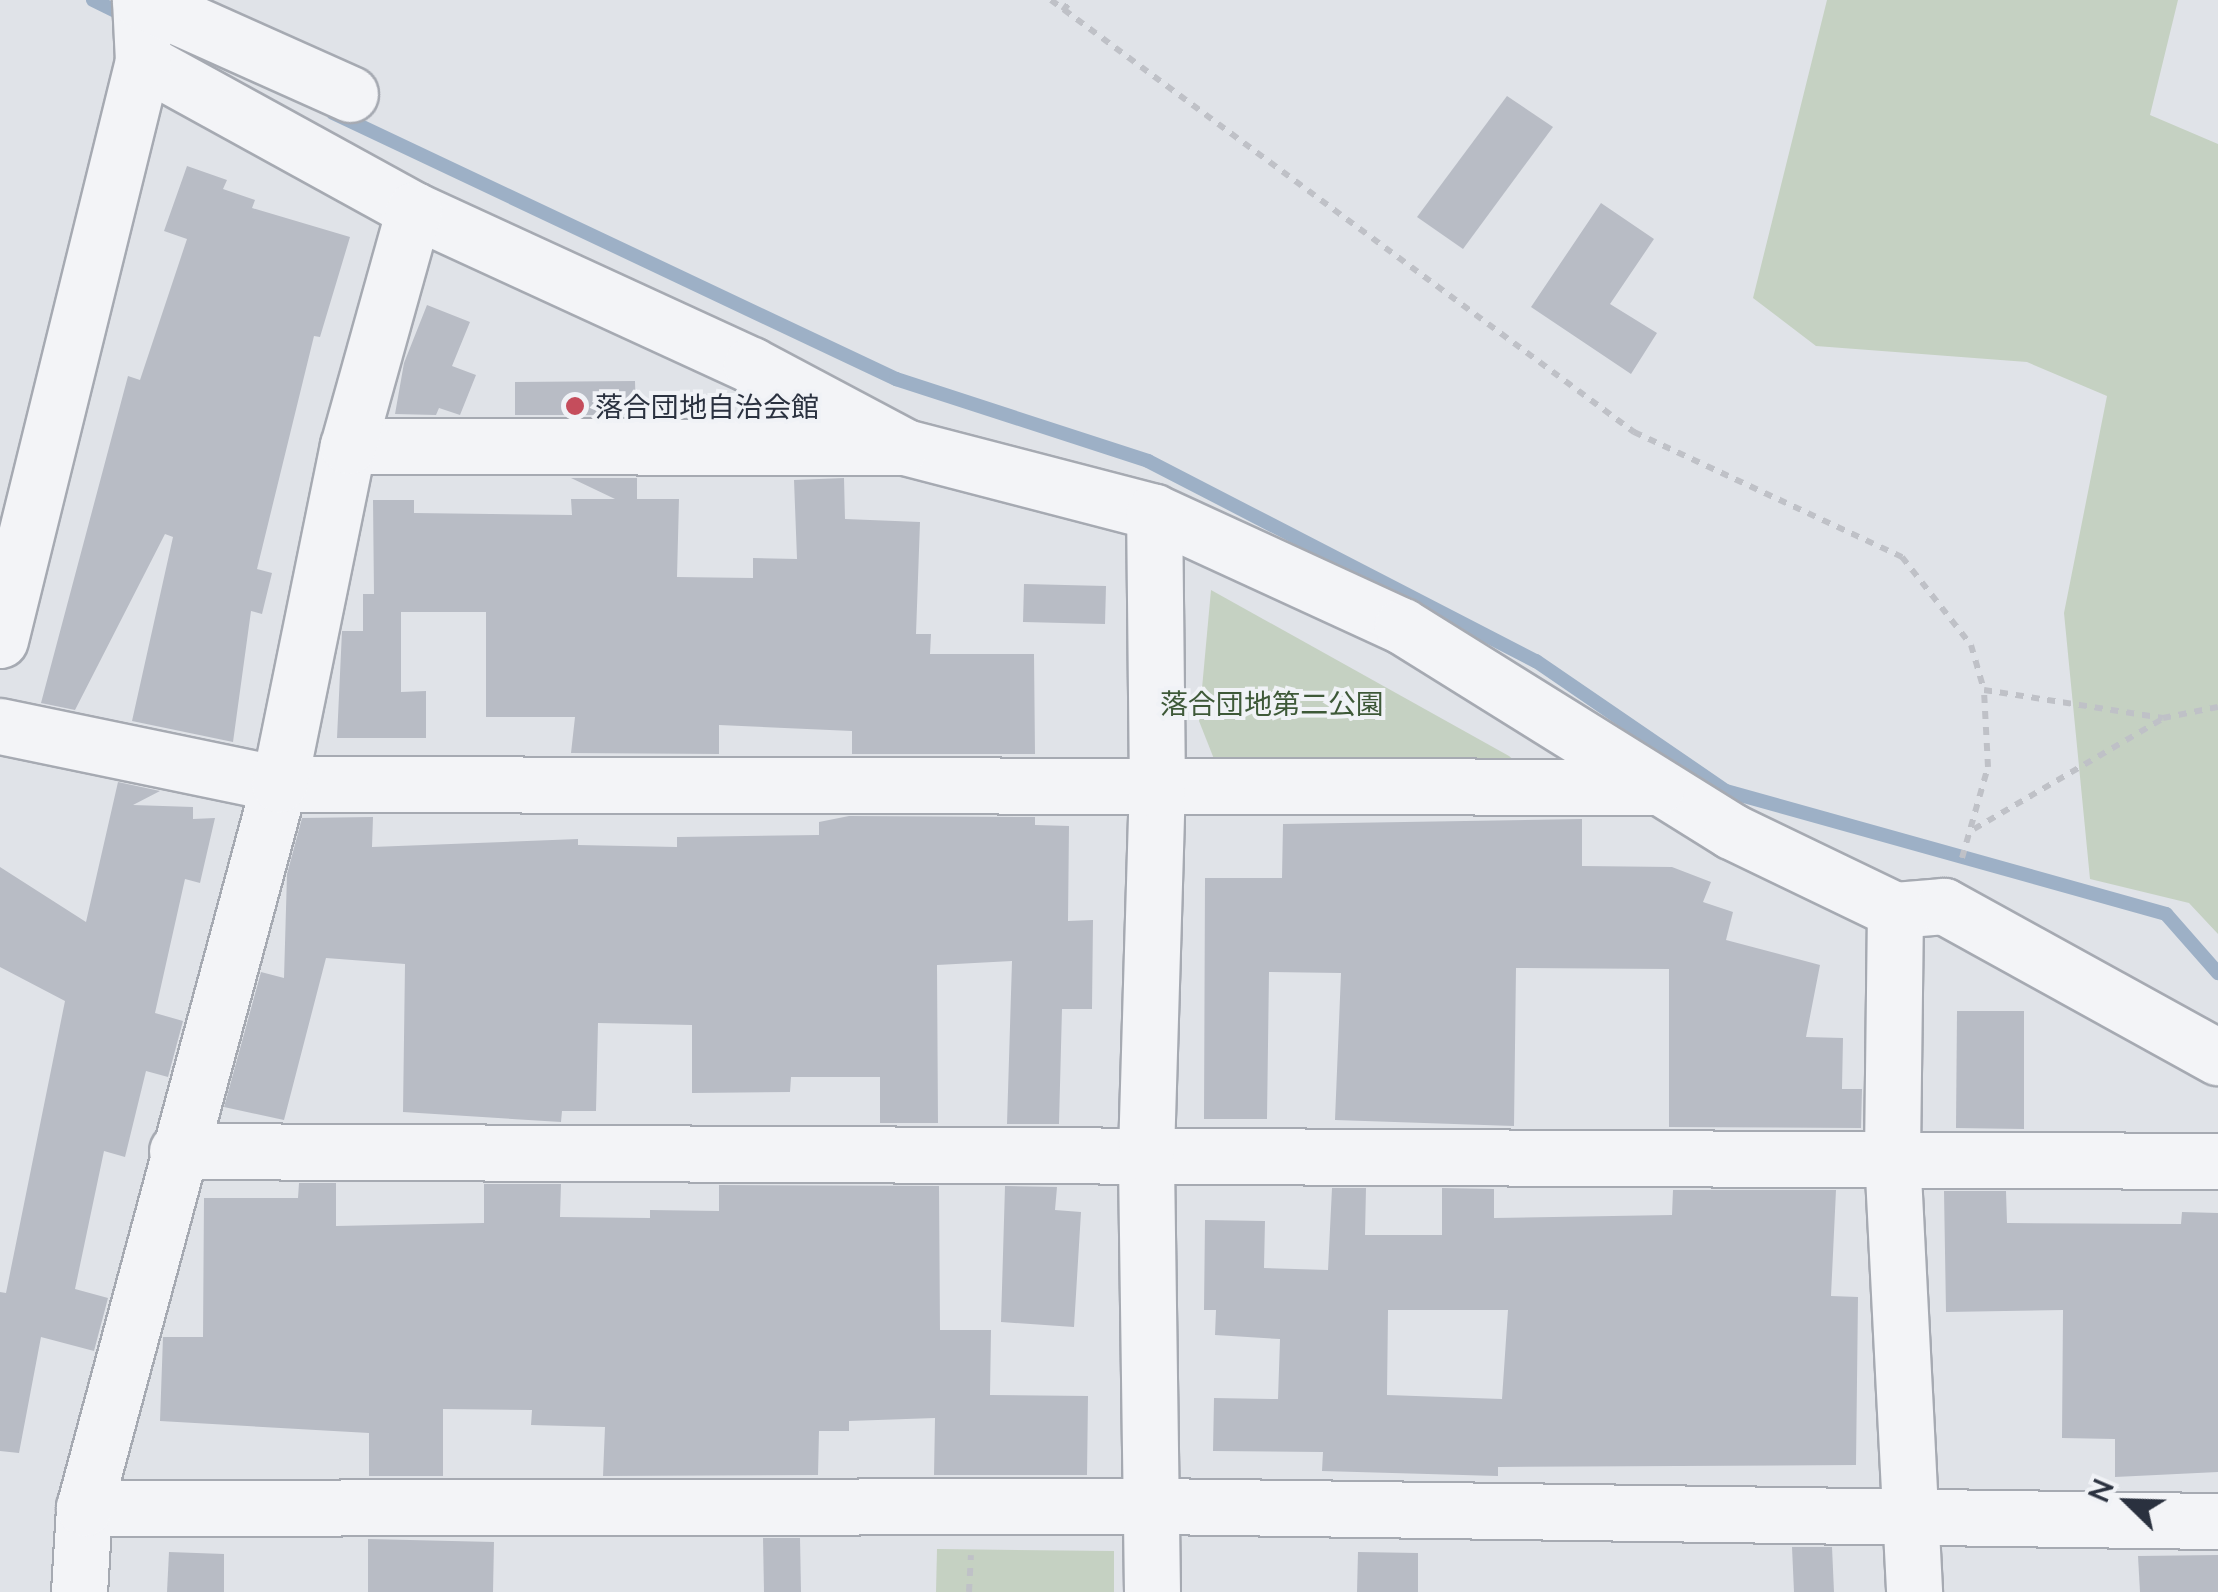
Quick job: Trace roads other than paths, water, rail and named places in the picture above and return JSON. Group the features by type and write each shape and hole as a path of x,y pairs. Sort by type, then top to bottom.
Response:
{"street":[{"path":"0,640 143,61 140,0 350,94"},
{"path":"143,61 414,210 750,365 905,446 1154,512 1402,626 1658,787 1895,910 1944,906 2218,1057"},
{"path":"79,1592 84,1508 278,784 348,446 414,210"},
{"path":"348,446 905,446"},
{"path":"1152,1592 1146,1153 1158,790 1154,512"},
{"path":"0,726 278,784 1158,790 1658,787"},
{"path":"1895,910 1892,1155 1914,1592"},
{"path":"177,1151 1892,1155 2218,1162"},
{"path":"84,1508 1153,1506 1913,1513 2218,1521"}],"waterway":[{"path":"93,0 128,17"},
{"path":"333,113 896,379 1148,461 1536,661 1726,791 2166,914 2218,973"}],"place":[{"name":"落合団地自治会館","path":"575,406"}],"park label":[{"name":"落合団地第二公園","path":"1272,703"}]}
